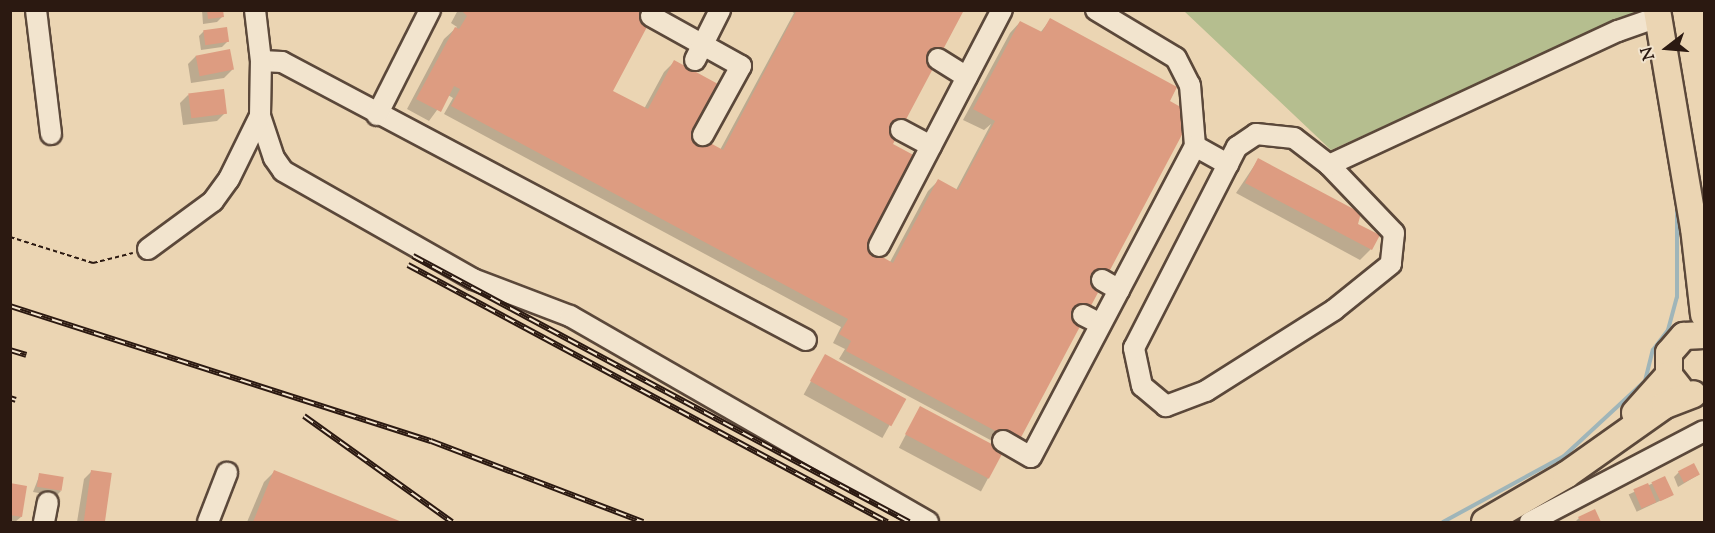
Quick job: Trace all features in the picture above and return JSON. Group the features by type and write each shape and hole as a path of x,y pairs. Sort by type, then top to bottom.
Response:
{"main road":[{"path":"1658,14 1694,228 1704,314"},
{"path":"1694,228 1694,336 1669,353 1669,375 1678,388 1699,394"},
{"path":"1587,459 1669,375"},
{"path":"1485,522 1587,459 1665,405 1699,394"}],"street":[{"path":"36,10 51,134"},
{"path":"255,10 261,61 260,116 274,158 283,171 473,279 570,316 928,522"},
{"path":"377,115 430,10"},
{"path":"699,52 720,10"},
{"path":"879,246 1002,10"},
{"path":"1096,10 1176,58 1190,85 1195,146"},
{"path":"1329,165 1610,34 1658,14"},
{"path":"651,16 699,52 741,66 711,130"},
{"path":"938,59 967,76"},
{"path":"261,61 282,62 377,115 806,340"},
{"path":"148,249 213,201 229,179 260,116"},
{"path":"901,130 931,146"},
{"path":"1256,134 1294,138 1329,165 1394,233 1391,264 1334,310 1206,391 1166,406 1142,386 1134,348 1237,147 1256,134"},
{"path":"1195,146 1228,164"},
{"path":"1003,441 1031,457 1068,367 1101,324 1119,290 1138,235 1174,166 1195,146"},
{"path":"1102,280 1119,290"},
{"path":"1083,315 1101,324"},
{"path":"1530,522 1704,431"},
{"path":"208,522 227,473"},
{"path":"44,522 48,502"}],"path":[{"path":"10,237 93,263 148,249"}],"green space":[{"path":"1640,10 1641,15 1594,31 1331,150 1184,11"}],"building":[{"path":"207,10 223,10 224,17 208,19"},
{"path":"461,10 656,10 613,91 648,109 674,60 718,84 692,133 723,150 797,10 964,10 893,144 919,158 870,250 893,263 938,179 958,190 995,121 973,109 1020,21 1042,32 1050,18 1177,87 1170,101 1193,114 1018,443 846,351 851,341 839,334 848,319 451,106 460,89 454,86 441,112 416,99 455,27 459,29 467,16"},
{"path":"227,27 229,42 205,45 203,30"},
{"path":"230,49 234,70 200,76 196,56"},
{"path":"224,89 227,114 191,118 188,93"},
{"path":"1258,158 1361,213 1358,224 1380,235 1372,250 1245,183"},
{"path":"825,354 906,399 891,426 810,381"},
{"path":"920,406 1004,451 989,479 905,434"},
{"path":"1694,463 1700,475 1684,483 1678,471"},
{"path":"91,470 112,473 105,522 84,522"},
{"path":"274,470 402,522 253,522"},
{"path":"39,473 64,477 62,491 37,487"},
{"path":"1665,476 1674,495 1660,501 1651,482"},
{"path":"10,483 27,486 22,517 10,515"},
{"path":"1648,483 1656,502 1641,509 1633,489"},
{"path":"1595,509 1601,522 1581,522 1578,517"}],"waterway":[{"path":"1443,522 1564,456 1645,381 1653,350 1668,330 1677,297 1677,204"},
{"path":"1567,492 1699,424"},
{"path":"1511,522 1526,514"}],"railway":[{"path":"413,256 909,522"},
{"path":"408,265 887,522"},
{"path":"10,306 431,441 643,522"},
{"path":"10,350 26,355"},
{"path":"10,398 16,400"},
{"path":"304,416 452,522"}]}
